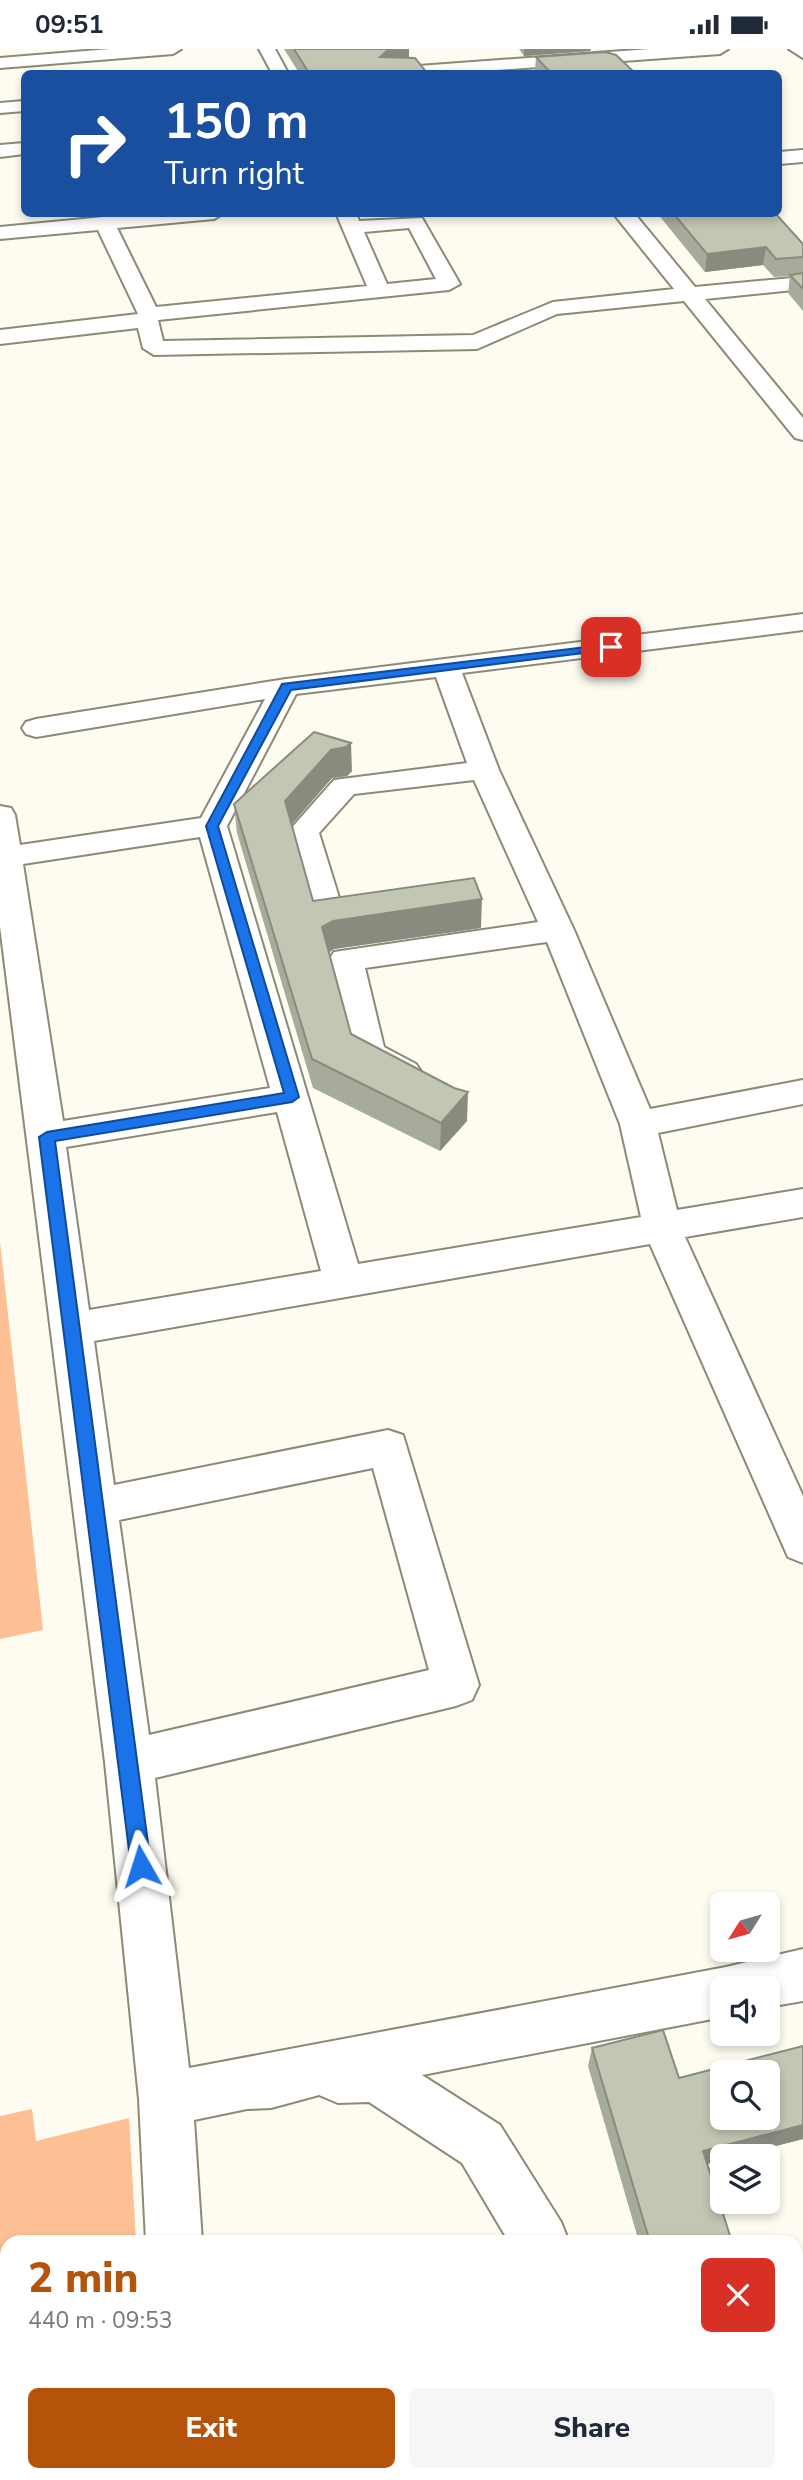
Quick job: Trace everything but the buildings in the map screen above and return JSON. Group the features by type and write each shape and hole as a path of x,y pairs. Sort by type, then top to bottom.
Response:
{"street":[{"path":"0,63 173,49"},
{"path":"267,49 278,70"},
{"path":"492,49 506,69"},
{"path":"477,70 720,49"},
{"path":"797,49 803,53"},
{"path":"0,108 21,106"},
{"path":"0,151 21,149"},
{"path":"782,159 803,156"},
{"path":"0,233 170,217"},
{"path":"626,217 803,433"},
{"path":"0,337 379,289 449,284 415,222 350,220 379,289"},
{"path":"105,223 148,318 154,348 477,342 552,308 803,283"},
{"path":"775,398 803,395"},
{"path":"36,728 286,687 447,669 803,622"},
{"path":"447,669 484,770 558,930 638,1124 662,1228 803,1544"},
{"path":"286,687 212,826 344,1282"},
{"path":"326,904 303,832 345,786 484,770"},
{"path":"0,815 47,1137 70,1329 129,1762 166,2099 174,2235"},
{"path":"5,857 212,826"},
{"path":"430,1086 368,1054 346,960 558,930"},
{"path":"638,1124 803,1092"},
{"path":"47,1137 292,1097"},
{"path":"70,1329 803,1203"},
{"path":"96,1507 388,1447 456,1685 129,1762"},
{"path":"780,1980 803,1975"},
{"path":"166,2099 710,1993"},
{"path":"247,2082 375,2075 481,2144 537,2235"}],"shaded area":[{"path":"0,1242 43,1630 0,1639"},
{"path":"32,2109 36,2141 129,2118 136,2235 0,2235 0,2116"}],"route":[{"path":"141,1866 47,1137 292,1097 212,826 286,687 611,647"}]}
